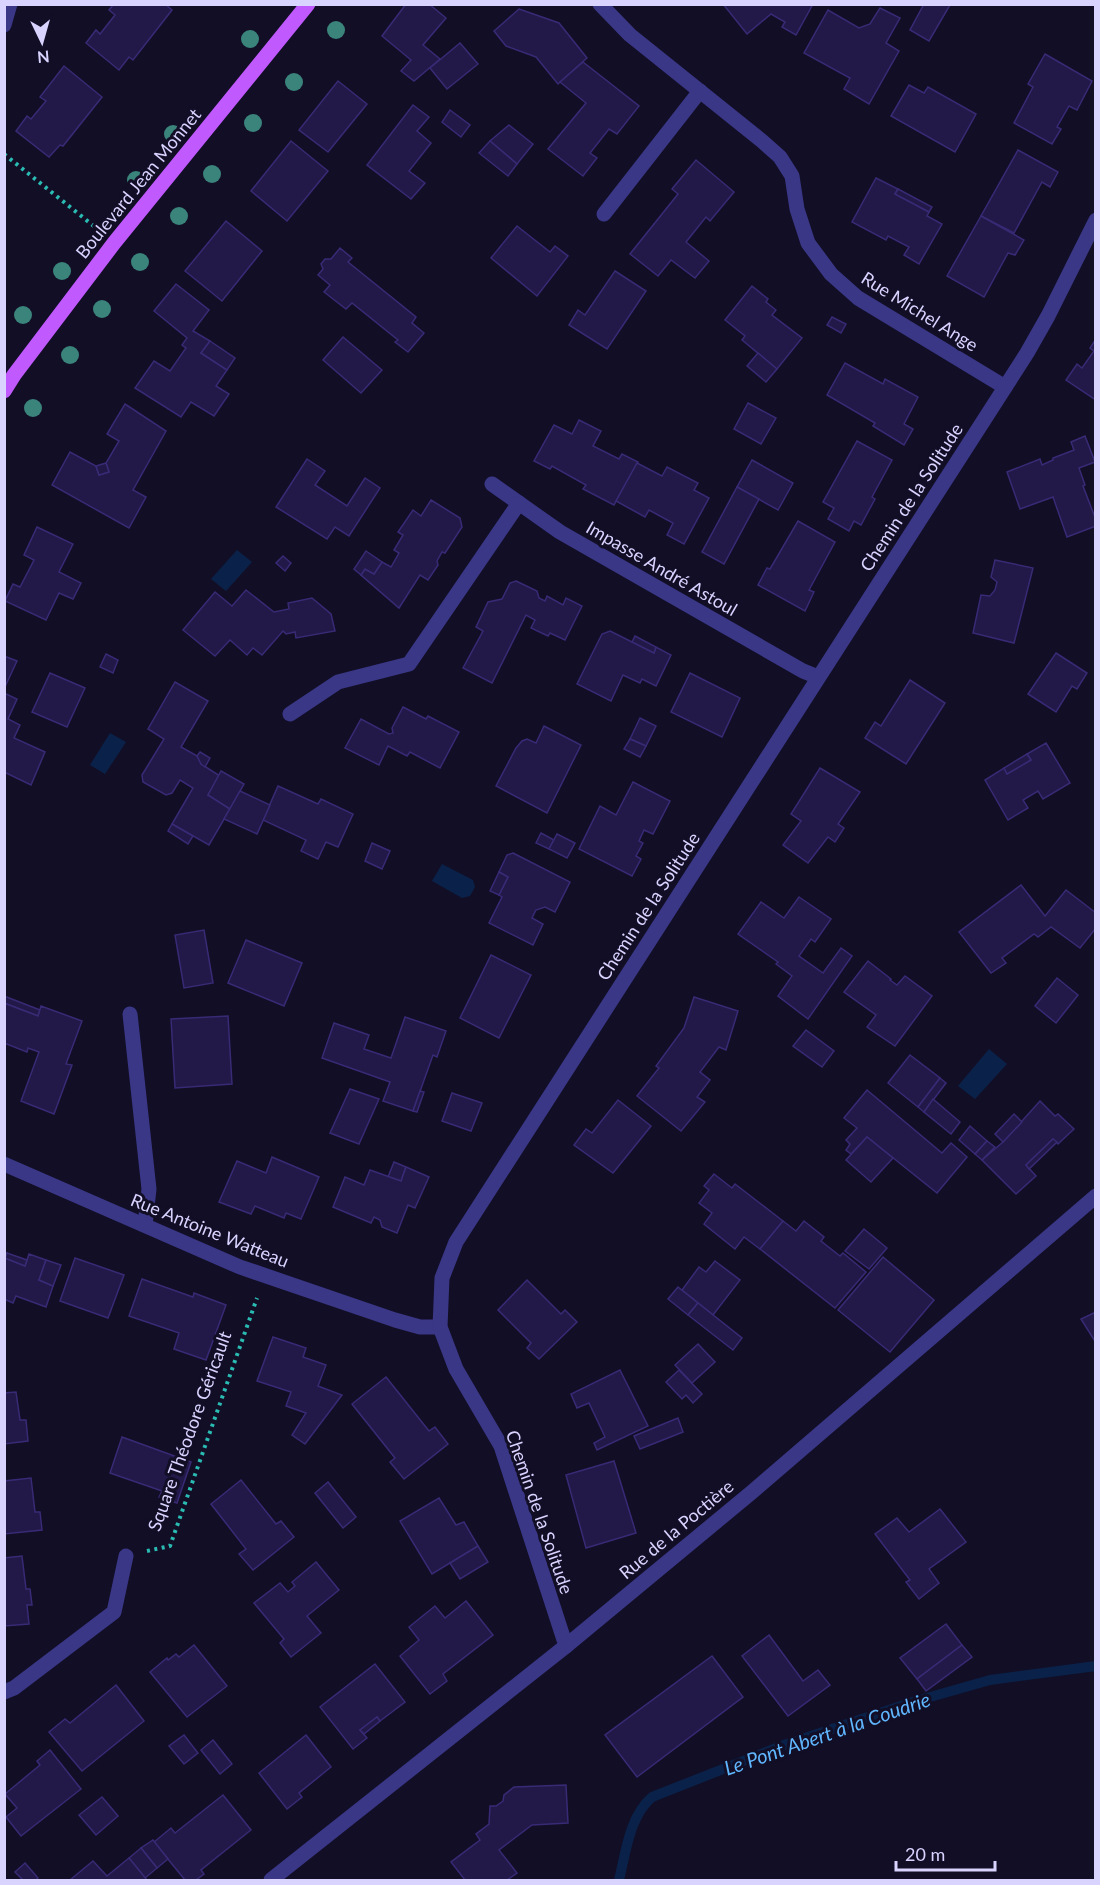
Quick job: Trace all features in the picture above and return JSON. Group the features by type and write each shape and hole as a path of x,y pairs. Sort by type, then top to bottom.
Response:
{"main road":[{"name":"Boulevard Jean Monnet","path":"4,391 114,243 308,4"}],"street":[{"path":"4,26 10,4"},
{"name":"Rue Michel Ange","path":"600,4 630,35 780,157 792,176 798,209 808,243 831,274 858,298 1005,387"},
{"path":"604,214 700,91"},
{"name":"Chemin de la Solitude","path":"566,1646 501,1446 456,1369 440,1327 442,1278 456,1242 1005,387 1048,316 1095,220"},
{"name":"Impasse André Astoul","path":"492,484 570,538 803,671 818,677"},
{"path":"290,714 338,682 409,664 519,503"},
{"path":"130,1014 149,1189 146,1225"},
{"name":"Rue Antoine Watteau","path":"4,1164 240,1267 395,1320 420,1327 440,1327"},
{"name":"Rue de la Poctière","path":"271,1881 566,1646 752,1492 1095,1196"},
{"path":"4,1692 14,1688 114,1611 126,1556"}],"path":[{"path":"4,154 114,243"},
{"name":"Square Théodore Géricault","path":"126,1556 170,1546 265,1276"}],"water":[{"path":"237,550 252,562 226,591 211,579"},
{"path":"110,733 126,742 105,774 90,765"},
{"path":"442,864 473,880 475,887 470,896 462,898 432,881"},
{"path":"989,1049 1007,1064 975,1099 958,1086"}],"building":[{"path":"114,4 165,4 172,10 133,60 129,57 119,70 86,43 96,30 100,34 115,15 109,10"},
{"path":"406,4 429,4 446,18 423,45 440,59 414,81 401,71 411,60 382,36"},
{"path":"723,4 813,4 796,35 782,27 785,22 771,14 747,34"},
{"path":"924,4 950,5 929,41 910,30"},
{"path":"880,8 900,18 886,43 899,51 869,104 844,89 850,78 804,53 828,10 859,28 870,24"},
{"path":"519,9 559,23 587,58 558,84 536,57 506,46 494,31"},
{"path":"460,43 478,64 447,89 430,68"},
{"path":"1045,54 1092,81 1077,110 1069,106 1057,127 1061,129 1052,144 1014,123 1033,87 1028,84"},
{"path":"583,62 639,106 617,134 609,129 590,153 597,158 583,176 548,149 586,103 560,82"},
{"path":"64,66 102,97 63,146 60,145 49,157 16,131 27,116 31,119 46,101 40,97"},
{"path":"338,81 367,104 328,152 299,130"},
{"path":"909,85 924,93 928,87 976,114 955,152 891,116"},
{"path":"413,105 429,117 417,131 431,143 409,171 425,183 411,199 367,165"},
{"path":"450,110 470,125 461,137 442,122"},
{"path":"509,125 533,144 517,164 490,141"},
{"path":"291,141 328,171 287,221 251,191"},
{"path":"490,141 517,164 508,176 479,153"},
{"path":"1018,150 1058,172 1050,187 1042,182 1014,233 981,216"},
{"path":"696,160 734,192 710,221 706,217 686,242 709,261 695,278 671,260 658,276 630,254 678,194 672,189"},
{"path":"876,178 898,189 895,194 929,212 927,216 942,224 919,264 904,255 909,247 888,236 886,240 852,222"},
{"path":"898,189 932,207 929,212 895,194"},
{"path":"981,216 1024,240 1015,255 1008,253 984,297 947,276"},
{"path":"226,221 262,251 222,301 185,271"},
{"path":"517,226 550,252 555,246 568,256 537,296 491,258"},
{"path":"340,248 352,258 348,262 416,317 412,323 424,333 408,352 395,342 398,340 352,303 346,309 324,292 330,285 318,275 323,269 321,264 325,259 331,259"},
{"path":"615,271 646,291 607,349 569,325 578,310 585,315"},
{"path":"176,284 209,310 193,331 210,341 201,353 227,370 216,386 229,394 214,416 191,402 181,417 135,388 154,361 170,371 186,348 182,345 187,338 154,311"},
{"path":"752,286 768,299 766,302 776,310 772,315 802,338 777,369 742,340 745,336 725,320"},
{"path":"832,317 846,324 841,333 827,325"},
{"path":"343,337 382,370 361,393 323,360"},
{"path":"1096,339 1096,400 1066,380 1077,364 1082,368 1094,351 1090,348"},
{"path":"210,341 235,358 227,370 201,353"},
{"path":"758,353 777,369 766,382 747,366"},
{"path":"845,363 883,384 885,379 918,397 904,424 913,429 904,445 873,426 875,423 827,395"},
{"path":"748,403 776,418 761,444 734,429"},
{"path":"125,404 166,431 133,490 146,497 129,528 52,485 70,452 96,466 99,475 109,472 106,463 119,441 107,434"},
{"path":"579,420 601,431 593,446 619,459 622,454 638,462 614,505 583,489 586,485 552,466 550,469 534,461 554,425 572,434"},
{"path":"1085,436 1095,462 1079,468 1096,526 1067,537 1053,497 1020,509 1007,472 1040,459 1042,465 1053,460 1053,458 1074,450 1071,442"},
{"path":"857,441 892,460 872,497 875,499 861,525 854,521 849,531 828,519 834,508 823,502"},
{"path":"307,459 325,471 315,485 347,506 365,478 380,488 349,536 335,527 327,539 276,507"},
{"path":"752,460 793,483 778,510 737,487"},
{"path":"106,463 109,472 99,475 96,466"},
{"path":"637,463 662,476 667,467 698,483 694,490 709,498 684,544 667,535 673,523 649,510 645,517 616,501"},
{"path":"737,487 759,499 724,564 702,552"},
{"path":"431,500 460,518 462,527 445,553 442,552 437,561 438,565 428,580 420,575 399,608 361,575 365,569 374,574 382,562 391,567 399,553 394,550 403,535 398,532 413,510 421,516"},
{"path":"798,521 835,542 809,590 814,592 805,611 758,585"},
{"path":"37,527 73,544 59,572 81,583 73,599 59,593 46,620 5,601 13,584 20,587 34,560 24,555"},
{"path":"366,551 382,562 374,574 365,569 361,575 354,569"},
{"path":"283,556 291,563 285,571 276,563"},
{"path":"995,560 1033,568 1014,643 973,633 981,595 990,596 995,590 997,582 991,577"},
{"path":"516,581 537,591 539,598 545,601 547,596 563,605 566,598 582,606 565,640 550,633 548,636 531,628 535,620 526,615 492,683 463,668 483,631 476,627 488,602 502,599 510,583"},
{"path":"246,590 274,612 289,609 288,603 312,598 331,614 335,631 296,638 295,632 286,634 283,631 262,655 253,648 247,655 230,640 215,656 183,630 215,592 232,606"},
{"path":"610,631 654,653 656,647 671,655 656,686 642,679 640,683 623,675 611,701 577,684 602,634"},
{"path":"635,636 656,647 654,653 632,642"},
{"path":"1056,653 1087,673 1077,689 1072,686 1056,712 1028,694"},
{"path":"106,654 118,660 113,673 100,667"},
{"path":"4,656 17,661 4,689"},
{"path":"50,673 85,688 67,727 32,712"},
{"path":"690,673 740,698 722,737 671,712"},
{"path":"910,680 945,703 906,764 865,738 875,722 881,726"},
{"path":"175,682 208,701 181,747 199,757 201,764 220,776 208,795 230,809 209,845 172,824 193,788 180,780 172,793 166,795 143,782 142,775 164,739 148,729"},
{"path":"4,693 17,699 8,719 20,725 14,738 45,752 31,785 4,772"},
{"path":"403,707 426,719 428,716 459,732 440,768 410,752 407,756 388,746 379,765 345,748 361,719 389,734 393,733 392,728"},
{"path":"640,718 656,726 646,746 630,739"},
{"path":"544,726 581,745 547,813 496,786 516,748 527,739 536,743"},
{"path":"630,739 646,746 640,757 624,749"},
{"path":"1046,743 1070,783 1043,799 1038,791 1023,800 1028,808 1008,820 985,780 1004,768 1007,774 1031,760 1027,754"},
{"path":"200,752 210,758 205,767 197,756"},
{"path":"1027,754 1031,760 1007,774 1004,768"},
{"path":"820,768 860,792 838,824 844,828 835,842 828,837 808,863 783,845 801,821 791,814"},
{"path":"221,771 244,784 230,809 208,795"},
{"path":"633,782 670,801 653,834 644,830 639,841 643,843 636,856 641,859 632,876 579,849 600,806 616,815"},
{"path":"278,786 318,804 321,799 353,814 338,847 326,842 318,859 301,851 306,840 263,820"},
{"path":"240,791 270,805 257,834 224,819"},
{"path":"172,824 193,836 188,844 168,831"},
{"path":"541,833 554,840 549,849 536,843"},
{"path":"557,834 575,843 567,858 549,849"},
{"path":"372,843 390,851 382,869 365,861"},
{"path":"513,853 570,882 555,912 545,907 536,910 532,918 543,924 533,945 489,923 502,897 499,895 508,877 499,872 507,855"},
{"path":"499,872 508,877 499,895 490,891"},
{"path":"1021,885 1045,916 1066,890 1096,913 1096,928 1080,948 1051,927 1038,937 1034,934 1002,958 1006,963 991,973 959,932"},
{"path":"799,897 831,919 815,942 811,939 799,956 823,973 841,948 852,956 808,1019 778,996 792,976 776,964 778,962 738,934 761,902 784,918"},
{"path":"204,930 213,983 184,988 175,935"},
{"path":"246,940 302,963 284,1006 228,983"},
{"path":"491,955 531,975 499,1038 460,1018"},
{"path":"868,961 897,985 905,976 932,996 895,1046 867,1027 876,1015 844,992"},
{"path":"1057,978 1078,995 1056,1023 1035,1006"},
{"path":"4,996 40,1010 38,1016 4,1003"},
{"path":"694,997 738,1011 726,1050 719,1047 700,1072 710,1080 697,1097 705,1102 681,1131 637,1096 659,1068 656,1066 684,1028"},
{"path":"4,1003 38,1016 41,1006 82,1021 66,1064 72,1065 54,1114 21,1101 39,1052 28,1048 27,1052 4,1043"},
{"path":"228,1016 232,1084 175,1088 171,1019"},
{"path":"405,1017 446,1031 437,1057 433,1055 413,1111 383,1101 390,1082 322,1058 334,1023 369,1035 364,1049 391,1058"},
{"path":"806,1030 834,1051 822,1067 793,1046"},
{"path":"910,1055 940,1078 918,1107 888,1083"},
{"path":"940,1078 946,1083 924,1112 918,1107"},
{"path":"350,1089 379,1099 359,1144 330,1133"},
{"path":"867,1090 942,1153 951,1143 967,1157 937,1193 867,1137 851,1154 846,1150 850,1144 846,1140 857,1128 844,1118"},
{"path":"420,1091 424,1092 417,1112 413,1111"},
{"path":"452,1093 482,1103 471,1131 442,1121"},
{"path":"933,1099 960,1122 951,1134 924,1112"},
{"path":"618,1100 651,1126 613,1173 574,1145 586,1129 592,1133"},
{"path":"1040,1101 1055,1116 1058,1114 1074,1129 1058,1144 1053,1139 1026,1165 1036,1176 1016,1194 982,1160 1003,1142"},
{"path":"1014,1114 1022,1122 1003,1142 995,1134"},
{"path":"970,1126 987,1141 975,1154 959,1140"},
{"path":"867,1137 893,1158 871,1182 846,1160"},
{"path":"1053,1139 1057,1142 1029,1169 1026,1165"},
{"path":"987,1141 995,1147 982,1160 975,1154"},
{"path":"272,1157 319,1177 301,1219 286,1213 284,1218 255,1206 251,1214 219,1202 237,1161 266,1173"},
{"path":"394,1162 406,1167 401,1181 388,1177"},
{"path":"406,1167 429,1177 415,1208 408,1205 397,1233 382,1227 380,1220 374,1217 371,1223 333,1207 345,1177 364,1185 370,1170 401,1181"},
{"path":"714,1174 732,1188 735,1184 783,1221 760,1249 744,1237 735,1249 704,1224 712,1213 699,1203 709,1190 704,1186"},
{"path":"783,1221 796,1231 804,1221 824,1237 821,1241 840,1256 843,1253 866,1272 835,1308 760,1249"},
{"path":"864,1229 887,1248 869,1269 845,1251"},
{"path":"4,1252 7,1253 5,1258 25,1266 29,1254 46,1260 39,1280 53,1286 46,1307 16,1296 13,1303 4,1299"},
{"path":"7,1253 27,1260 25,1266 5,1258"},
{"path":"883,1257 934,1300 890,1352 838,1310"},
{"path":"75,1258 124,1275 108,1318 60,1301"},
{"path":"46,1260 61,1265 53,1286 39,1280"},
{"path":"715,1261 740,1280 713,1315 682,1290 699,1267 706,1272"},
{"path":"142,1279 193,1297 194,1293 226,1305 206,1360 174,1349 179,1333 129,1316"},
{"path":"527,1280 561,1314 565,1310 577,1322 539,1359 527,1348 531,1343 498,1310"},
{"path":"678,1287 698,1303 688,1315 668,1299"},
{"path":"698,1303 742,1338 733,1350 688,1315"},
{"path":"1096,1312 1096,1343 1081,1319"},
{"path":"273,1337 306,1348 303,1357 326,1365 318,1386 342,1395 305,1444 292,1435 306,1413 286,1406 291,1392 257,1381"},
{"path":"698,1344 715,1362 692,1383 675,1365"},
{"path":"620,1370 648,1426 597,1450 594,1443 605,1437 589,1403 577,1408 571,1394"},
{"path":"679,1370 702,1394 693,1403 686,1395 682,1399 666,1382"},
{"path":"386,1377 429,1431 435,1427 448,1444 404,1479 390,1462 395,1458 352,1404"},
{"path":"16,1392 20,1420 26,1420 28,1441 4,1444 4,1393"},
{"path":"678,1418 683,1432 640,1449 634,1436"},
{"path":"122,1437 191,1462 177,1503 159,1497 162,1491 110,1473"},
{"path":"614,1461 636,1533 586,1548 566,1475"},
{"path":"31,1478 35,1512 40,1512 42,1530 4,1534 4,1481"},
{"path":"241,1480 276,1524 281,1521 294,1537 253,1570 239,1554 246,1549 211,1504"},
{"path":"328,1482 356,1517 343,1528 315,1493"},
{"path":"439,1498 456,1525 464,1522 478,1546 432,1574 400,1521"},
{"path":"940,1509 966,1542 929,1569 939,1583 919,1599 906,1582 910,1580 875,1534 897,1518 909,1532"},
{"path":"478,1546 488,1562 460,1579 450,1563"},
{"path":"22,1556 26,1589 30,1589 32,1605 27,1605 29,1624 4,1626 4,1558"},
{"path":"316,1562 339,1590 307,1616 321,1633 291,1657 280,1643 284,1639 254,1603 280,1583 288,1592 295,1586 292,1582"},
{"path":"466,1601 493,1635 443,1674 447,1681 430,1694 400,1656 419,1640 409,1627 435,1606 445,1618"},
{"path":"946,1624 962,1645 917,1679 900,1658"},
{"path":"769,1635 803,1681 818,1670 830,1685 788,1716 742,1656"},
{"path":"194,1645 227,1686 187,1717 150,1672 167,1658 168,1660 176,1654 179,1657"},
{"path":"962,1645 972,1657 926,1691 917,1679"},
{"path":"712,1656 743,1697 637,1777 605,1735"},
{"path":"375,1664 405,1702 380,1721 377,1717 360,1730 367,1738 353,1749 320,1707"},
{"path":"116,1685 144,1721 82,1771 49,1732 65,1719 70,1723"},
{"path":"377,1717 380,1721 364,1734 360,1730"},
{"path":"184,1735 198,1753 184,1764 169,1746"},
{"path":"306,1735 331,1767 299,1793 302,1797 287,1809 259,1773"},
{"path":"213,1740 232,1764 220,1774 201,1750"},
{"path":"50,1750 81,1789 21,1836 6,1817 17,1808 5,1794 40,1765 37,1761"},
{"path":"566,1785 568,1823 532,1825 499,1850 517,1873 507,1880 465,1880 451,1862 480,1840 476,1834 489,1824 490,1806 496,1806 503,1801 504,1795 514,1787"},
{"path":"223,1795 251,1830 201,1870 204,1874 196,1880 185,1880 154,1842 171,1828 175,1833"},
{"path":"102,1797 118,1816 96,1835 79,1815"},
{"path":"153,1840 168,1859 157,1868 141,1848"},
{"path":"141,1848 157,1868 145,1878 129,1858"},
{"path":"129,1858 147,1880 70,1880 93,1861 107,1876"},
{"path":"25,1863 38,1878 36,1880 23,1880 15,1872"}],"waterway":[{"name":"Le Pont Abert à la Coudrie","path":"619,1880 633,1825 644,1805 652,1797 784,1745 916,1701 990,1680 1096,1666"}]}
